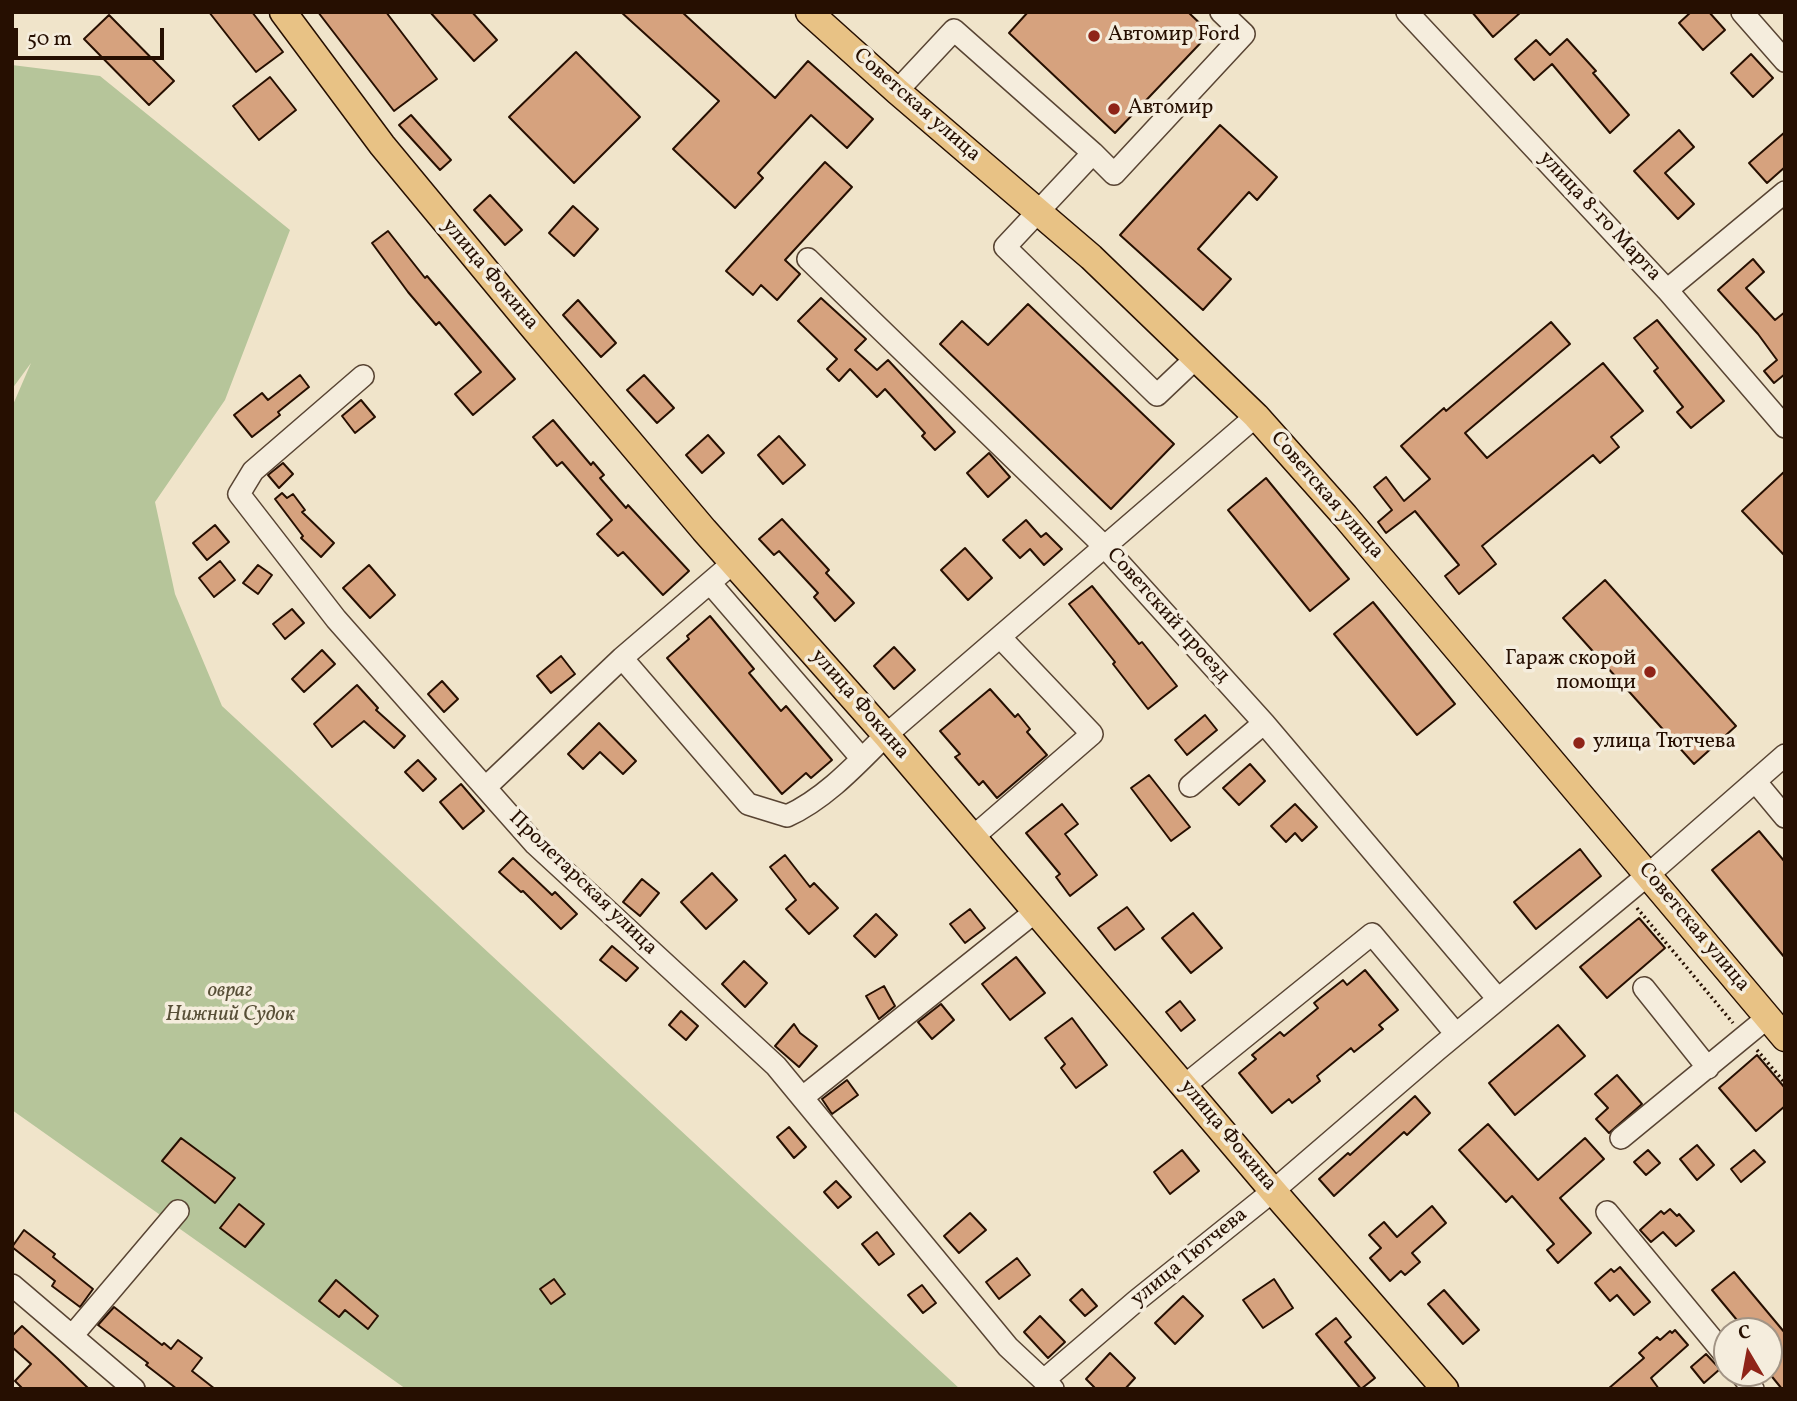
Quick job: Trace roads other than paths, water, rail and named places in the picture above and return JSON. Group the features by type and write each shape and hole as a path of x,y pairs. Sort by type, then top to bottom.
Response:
{"main road":[{"name":"улица Фокина","path":"283,12 382,145 531,326 704,530 886,735 1445,1389"},
{"name":"Советская улица","path":"809,12 1091,257 1256,415 1345,516 1785,1038"}],"street":[{"path":"897,91 954,30 1114,174 1244,33 1221,12"},
{"name":"улица 8-го Марта","path":"1407,12 1667,290 1785,426"},
{"path":"1742,12 1785,61"},
{"path":"1093,153 1005,247 1157,395 1196,358"},
{"path":"1667,290 1785,192"},
{"name":"Советский проезд","path":"808,259 1104,546 1264,723 1498,999"},
{"name":"Пролетарская улица","path":"363,376 253,471 239,494 336,619 534,844 756,1047 803,1097 1000,1338 1049,1385"},
{"path":"622,658 748,804 787,816 803,808 862,759 886,735 1256,415"},
{"path":"486,787 622,658 734,562"},
{"path":"710,583 862,759"},
{"path":"973,837 1092,734 1000,637"},
{"path":"1190,786 1264,723"},
{"name":"улица Тютчева","path":"1049,1385 1136,1301 1273,1191 1785,755"},
{"path":"1755,781 1785,817"},
{"path":"803,1097 1036,911"},
{"path":"1184,1086 1372,934 1456,1034"},
{"path":"1644,988 1708,1068"},
{"path":"1621,1138 1767,1018"},
{"path":"72,1336 178,1211"},
{"path":"1607,1212 1713,1340"},
{"path":"12,1285 134,1389"}],"place":[{"name":"Автомир Ford","path":"1094,36"},
{"name":"Автомир","path":"1114,109"},
{"name":"Гараж скорой помощи","path":"1650,672"},
{"name":"улица Тютчева","path":"1579,743"}],"park label":[{"name":"овраг Нижний Судок","path":"230,1004"}]}
